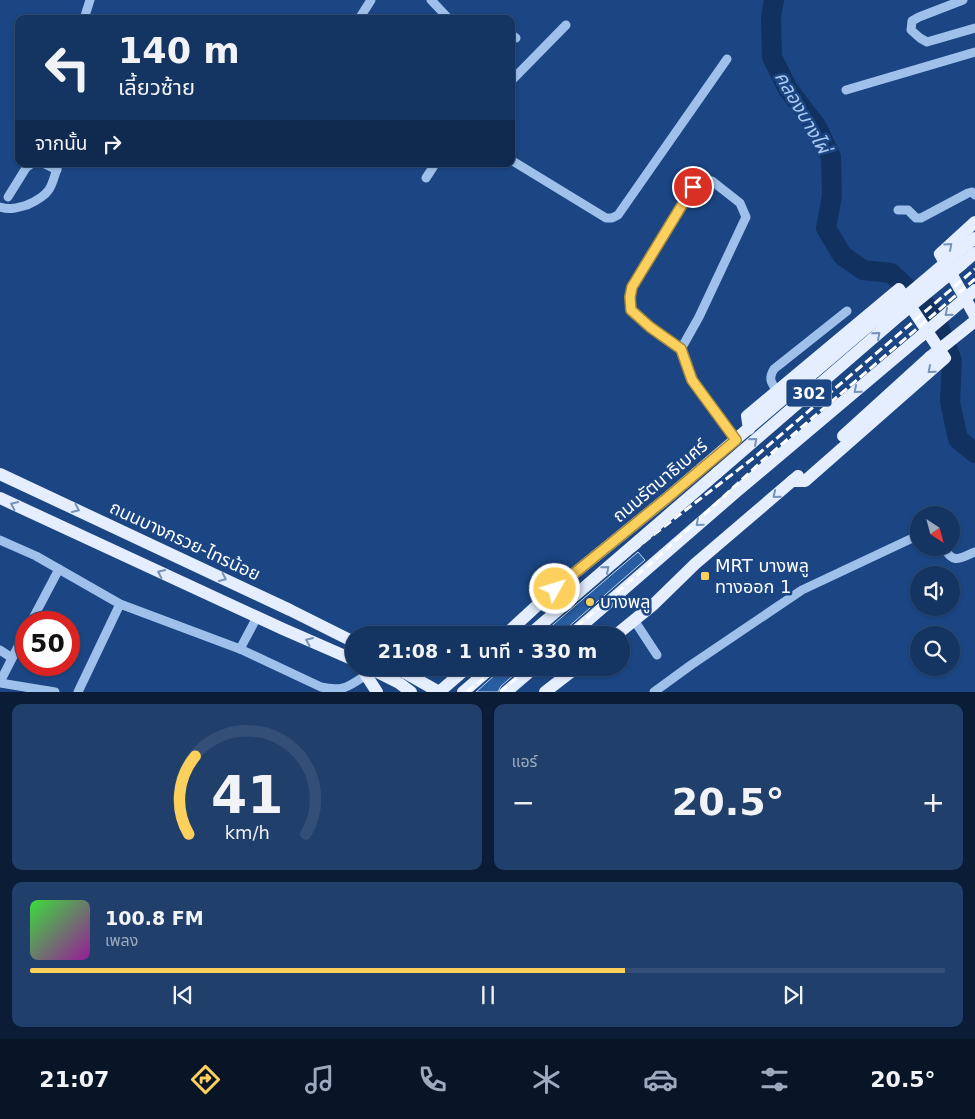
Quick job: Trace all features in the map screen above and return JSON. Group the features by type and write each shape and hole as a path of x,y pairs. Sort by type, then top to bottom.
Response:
{"main road":[{"path":"975,222 940,254 975,316"},
{"name":"ถนนรัตนาธิเบศร์","path":"539,626 717,472 897,311 960,258 975,238"},
{"name":"ถนนรัตนาธิเบศร์","path":"960,258 975,253"},
{"path":"748,428 747,416 899,290 945,358 805,480 792,482"},
{"name":"302","path":"581,626 736,492 975,290"},
{"name":"ถนนรัตนาธิเบศร์","path":"516,626 545,598 736,440 865,329 897,311"},
{"path":"627,626 695,564 792,482 930,357 975,321"},
{"name":"ถนนบางกรวย-ไทรน้อย","path":"0,474 345,636"},
{"path":"0,498 345,656"},
{"path":"534,626 536,609 545,598"},
{"path":"514,626 518,624"},
{"path":"369,676 378,692"},
{"path":"381,676 399,683 411,692"},
{"path":"411,676 439,692 458,676"},
{"path":"463,692 482,676"},
{"path":"506,692 525,676"},
{"path":"545,692 555,687 567,676"}],"street":[{"path":"85,15 88,0"},
{"path":"362,15 371,0"},
{"path":"431,0 445,15"},
{"path":"963,0 912,21 912,30 927,42 975,28"},
{"path":"515,74 566,25"},
{"path":"846,90 975,52"},
{"path":"515,162 606,218 618,216 727,60"},
{"path":"8,197 27,167"},
{"path":"0,207 14,209 44,197 58,167"},
{"path":"426,178 432,167"},
{"path":"681,349 699,317 746,217 744,208 740,203 712,181 704,179 693,187 632,287 630,297 631,310 650,327 681,349 692,380 736,440"},
{"path":"898,210 908,210 916,218 921,218 968,193 972,192 975,195"},
{"path":"777,391 770,380 774,370 847,311"},
{"path":"654,692 802,590 910,539"},
{"path":"0,540 36,556 120,604 240,649 320,687 334,691 346,690 360,676"},
{"path":"948,556 954,559 975,552"},
{"path":"37,611 59,569"},
{"path":"78,692 120,604"},
{"path":"240,649 257,617"},
{"path":"634,620 656,655"},
{"path":"0,650 12,658"},
{"path":"15,652 0,683 55,692"}],"building":[{"path":"638,552 645,560 569,626 552,626"},
{"path":"494,676 513,676 501,686 498,692 476,692"}],"waterway":[{"name":"คลองบางไผ่","path":"774,0 771,17 772,57 788,89 817,127 831,157 832,196 826,228 842,255 863,270 891,273 934,313 952,361 950,402 958,439 975,453"}],"railway":[{"path":"545,626 644,542 756,456 975,269"},
{"path":"578,626 657,558 761,462 975,279"},
{"path":"467,692 486,676"},
{"path":"500,692 519,676"}],"place":[{"name":"MRT บางพลู ทางออก 1","path":"705,576"},
{"name":"บางพลู","path":"590,602"}],"route":[{"path":"555,589 736,440 692,380 681,349 650,327 631,310 630,297 632,287 693,187"}]}
